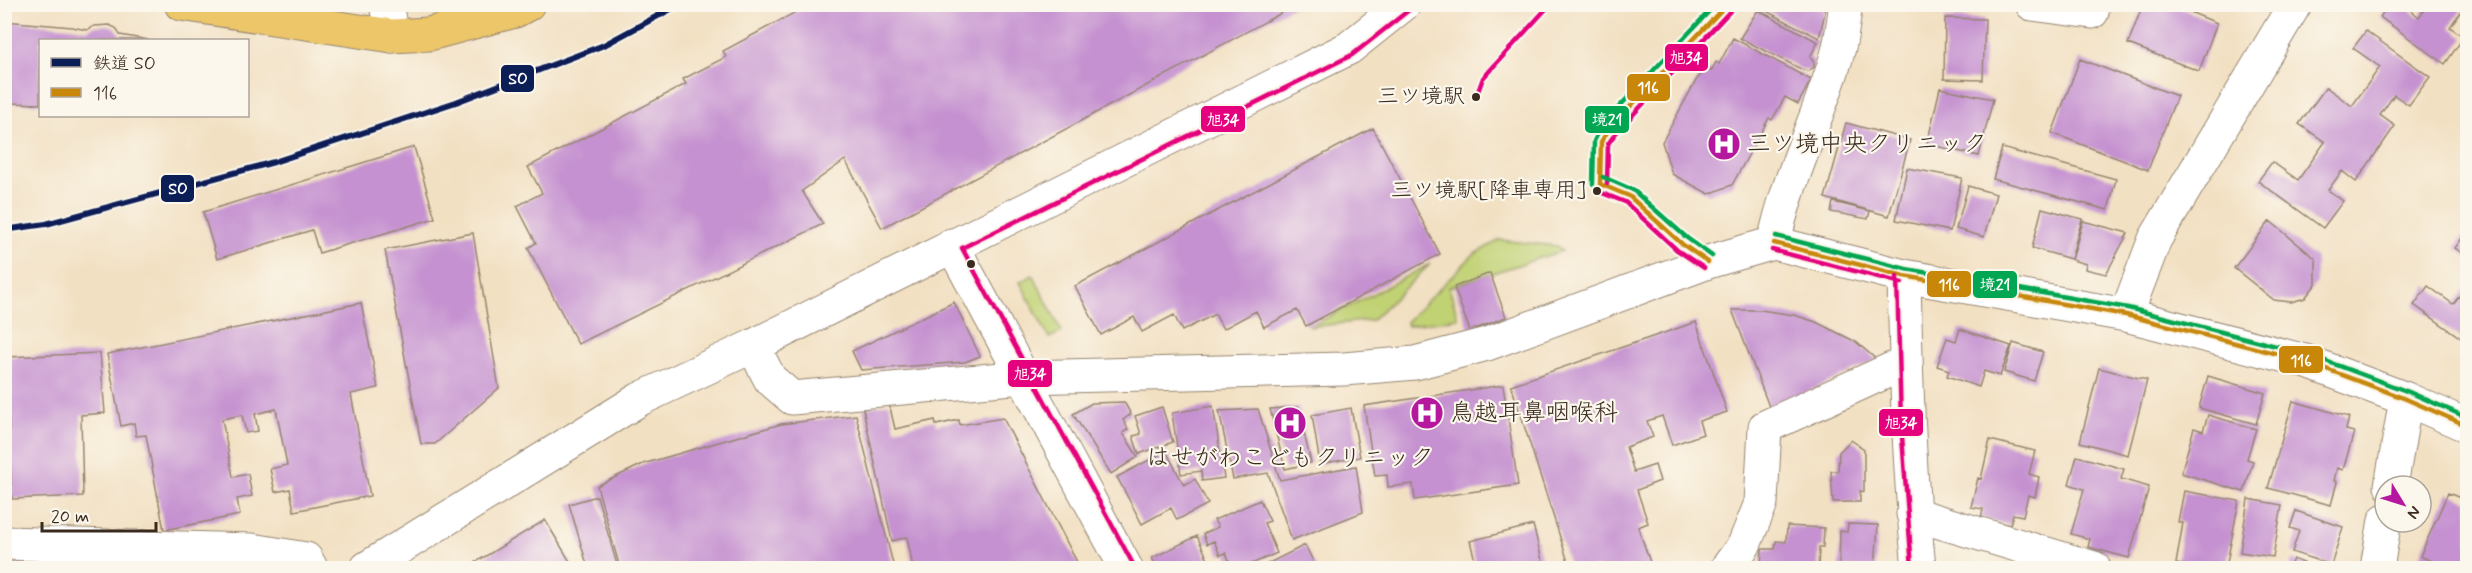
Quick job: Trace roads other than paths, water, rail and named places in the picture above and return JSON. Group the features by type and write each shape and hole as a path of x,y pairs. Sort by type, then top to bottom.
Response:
{"main road":[{"path":"181,4 389,20 429,33 515,11 528,4"}],"street":[{"path":"367,568 640,399 753,346 1350,48 1404,4"},
{"path":"1774,243 1781,206 1813,126 1838,52 1846,4"},
{"path":"2032,4 2092,12"},
{"path":"2126,315 2155,239 2295,4"},
{"path":"753,346 770,379 792,398 1024,377 1344,369 1415,363 1487,344 1708,262 1774,243 1904,276 2126,315 2306,361 2406,399 2468,426"},
{"path":"952,245 1126,568"},
{"path":"1904,276 1905,363 1913,514 1919,568"},
{"path":"1727,568 1744,545 1761,503 1765,428 1905,363"},
{"path":"2393,474 2406,399"},
{"path":"1913,514 2094,568"},
{"path":"2377,568 2383,534"},
{"path":"4,543 252,550 306,559 311,568"}],"rail line":[{"name":"SO","path":"4,230 46,224 274,162 456,102 604,45 680,4"}],"place":[{"name":"三ツ境駅","path":"1476,97"},
{"name":"三ツ境中央クリニック","path":"1724,144"},
{"name":"三ツ境駅[降車専用]","path":"1597,191"},
{"name":"鳥越耳鼻咽喉科","path":"1427,413"},
{"name":"はせがわこどもクリニック","path":"1290,423"}]}
